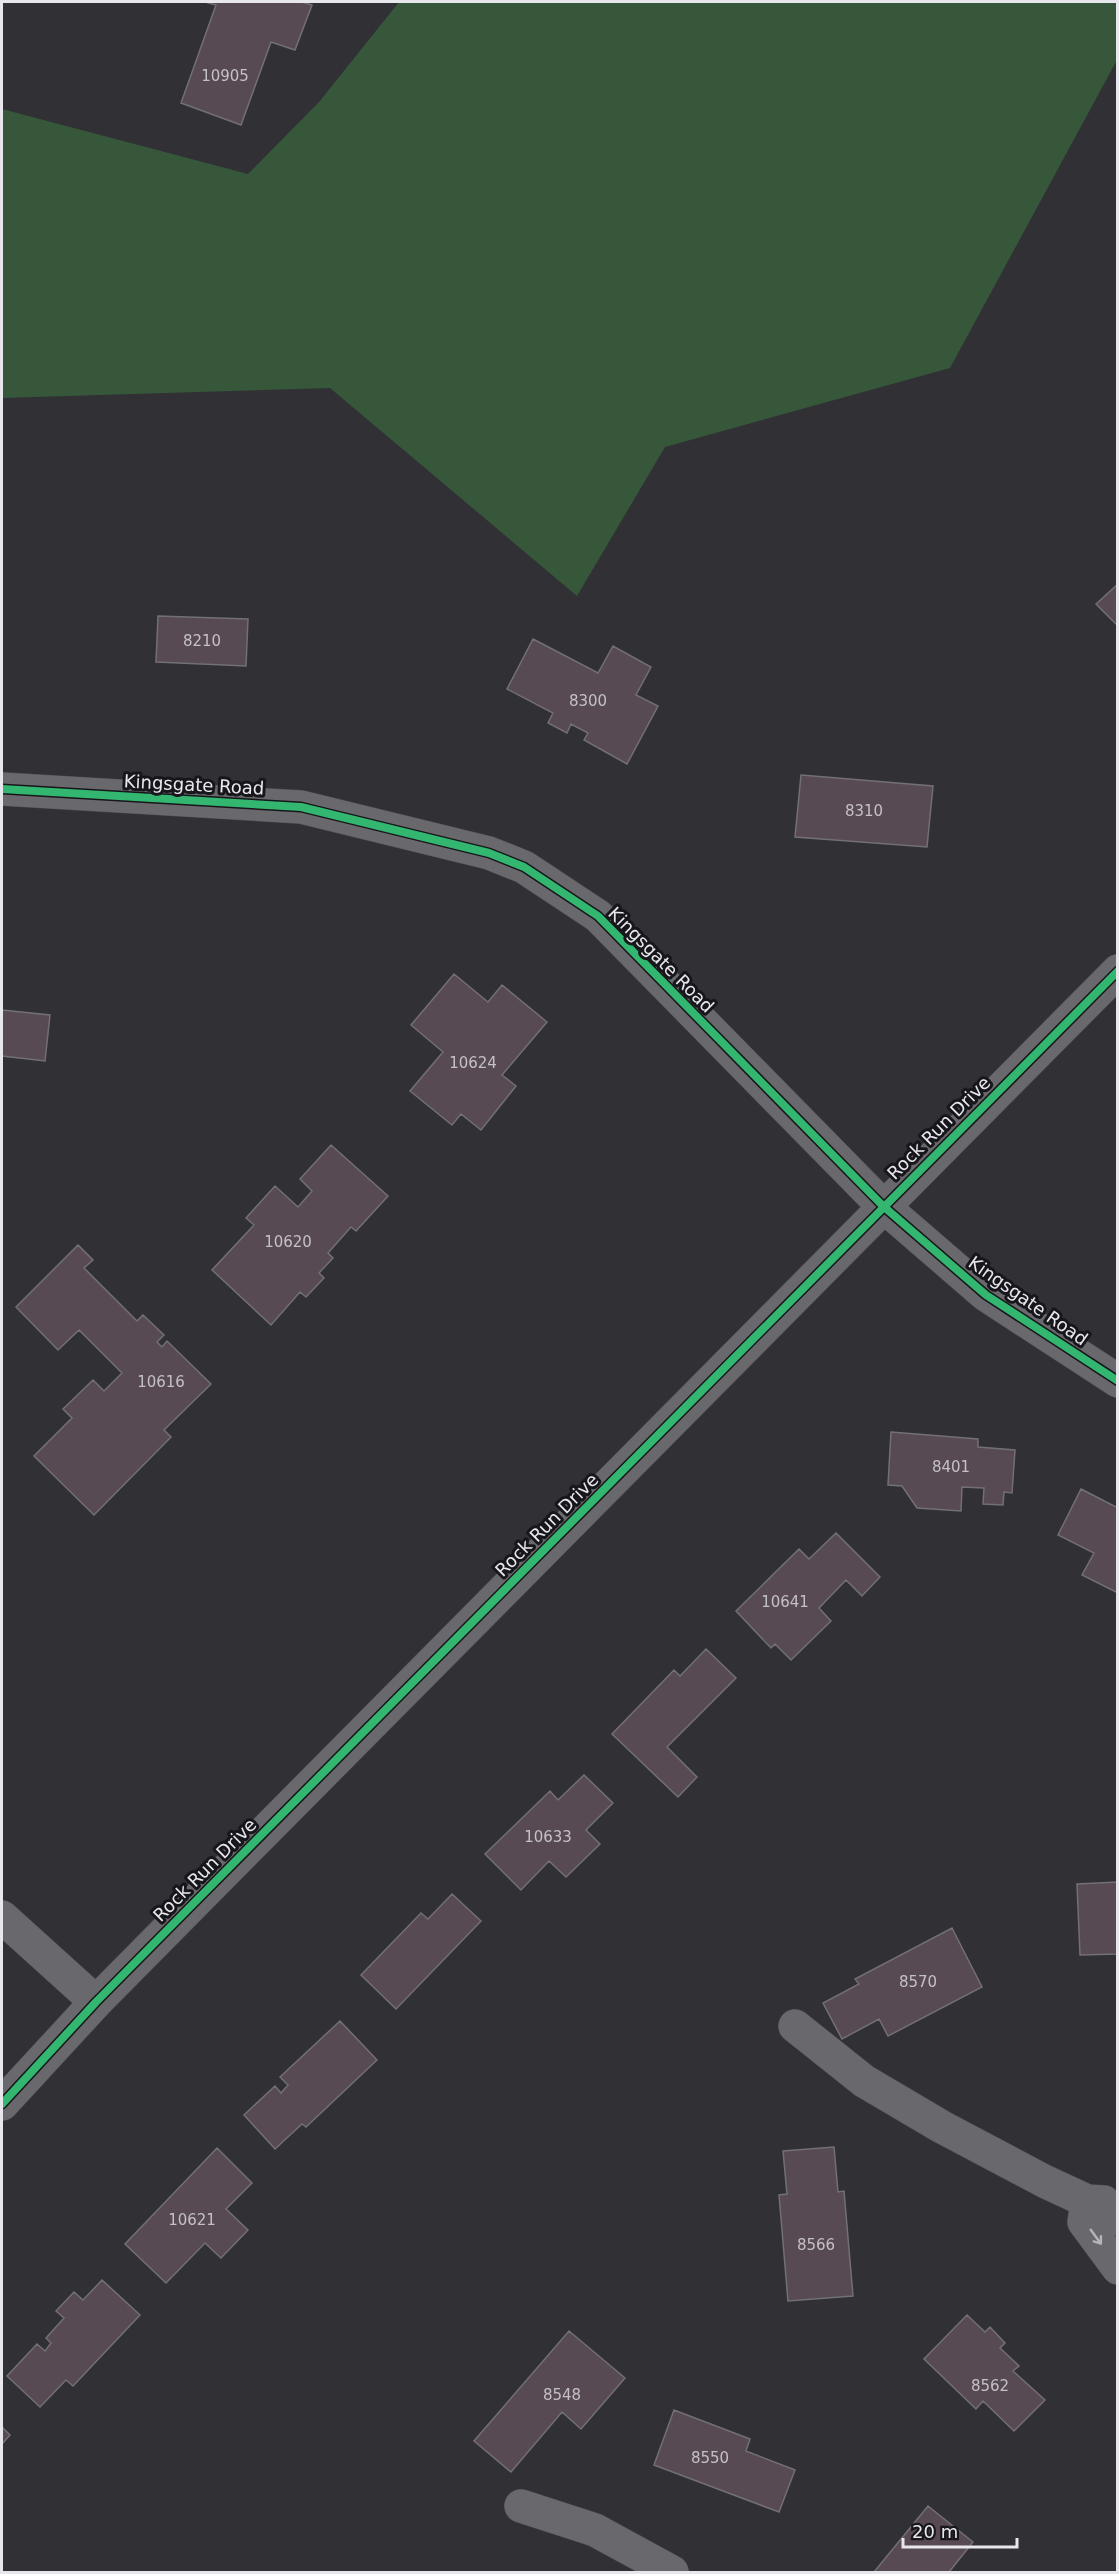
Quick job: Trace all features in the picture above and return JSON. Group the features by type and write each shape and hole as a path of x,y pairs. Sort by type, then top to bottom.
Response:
{"street":[{"name":"Kingsgate Road","path":"2,789 301,807 489,853 524,867 598,916 883,1206 986,1295 1118,1381"},
{"name":"Rock Run Drive","path":"2,2104 96,2002 1118,971"},
{"path":"2,1917 96,2002"},
{"path":"795,2026 864,2081 1005,2160 1087,2201 1104,2202 1118,2219"},
{"path":"1087,2201 1084,2222 1118,2268"},
{"path":"521,2506 595,2530 672,2572"}],"green space":[{"path":"399,2 1117,2 1117,60 950,368 665,447 577,596 330,388 2,398 2,109 248,174 319,102"}],"building":[{"path":"205,2 302,2 312,5 295,50 271,42 241,125 181,103 216,5"},
{"path":"1118,584 1118,626 1096,604"},
{"path":"158,616 248,619 246,666 156,662"},
{"path":"533,639 598,673 613,646 651,667 636,695 658,706 627,764 584,740 588,733 571,724 567,733 548,723 553,713 507,689"},
{"path":"801,775 933,786 927,847 795,837"},
{"path":"454,974 488,1002 502,985 547,1022 502,1075 516,1086 481,1130 461,1114 452,1125 410,1091 443,1052 411,1025"},
{"path":"2,1010 50,1015 45,1061 2,1056"},
{"path":"331,1145 388,1196 356,1231 351,1227 328,1253 333,1258 319,1273 324,1278 306,1297 300,1292 271,1325 212,1270 254,1225 246,1218 275,1186 298,1207 312,1191 300,1179"},
{"path":"78,1245 93,1260 84,1268 137,1321 143,1315 164,1335 157,1342 162,1347 167,1341 211,1384 164,1430 171,1437 94,1515 34,1456 72,1418 63,1409 93,1380 104,1391 122,1373 79,1330 58,1350 16,1307"},
{"path":"891,1432 978,1439 978,1447 1015,1450 1012,1493 1004,1492 1003,1505 983,1504 984,1488 962,1487 961,1511 917,1508 902,1486 888,1485"},
{"path":"1081,1489 1118,1508 1118,1593 1082,1575 1094,1553 1058,1535"},
{"path":"836,1533 880,1577 862,1596 846,1580 819,1608 831,1621 791,1660 775,1644 771,1648 736,1611 799,1549 809,1559"},
{"path":"706,1649 736,1678 667,1747 697,1777 678,1797 612,1734 674,1670 680,1676"},
{"path":"584,1775 613,1803 586,1830 600,1844 566,1877 549,1861 521,1890 485,1854 550,1791 558,1800"},
{"path":"1118,1882 1118,1954 1080,1955 1077,1884"},
{"path":"452,1894 481,1921 396,2009 361,1975 421,1913 428,1919"},
{"path":"952,1928 982,1987 888,2036 879,2019 842,2039 823,2003 859,1984 855,1979"},
{"path":"340,2021 377,2060 306,2127 302,2124 275,2149 244,2115 275,2086 281,2093 288,2085 280,2077"},
{"path":"834,2147 838,2192 844,2191 853,2296 788,2301 779,2195 787,2194 783,2151"},
{"path":"217,2148 252,2183 226,2209 248,2230 221,2258 205,2243 166,2283 125,2244"},
{"path":"102,2280 140,2315 73,2386 66,2380 40,2407 7,2376 37,2344 45,2351 51,2343 46,2338 64,2318 56,2311 74,2292 83,2300"},
{"path":"967,2315 985,2332 990,2327 1005,2343 1000,2348 1019,2366 1013,2371 1045,2400 1014,2431 983,2401 976,2409 924,2359"},
{"path":"569,2331 625,2378 581,2429 562,2412 511,2472 474,2441"},
{"path":"674,2410 750,2439 746,2451 795,2470 779,2512 654,2465"},
{"path":"2,2427 10,2435 2,2444"},
{"path":"928,2506 973,2542 949,2572 874,2572"}],"cycle path":[{"path":"2,789 301,807 489,853 524,867 598,916 883,1206 986,1295 1118,1381"},
{"path":"2,2104 96,2002 1118,971"}]}
